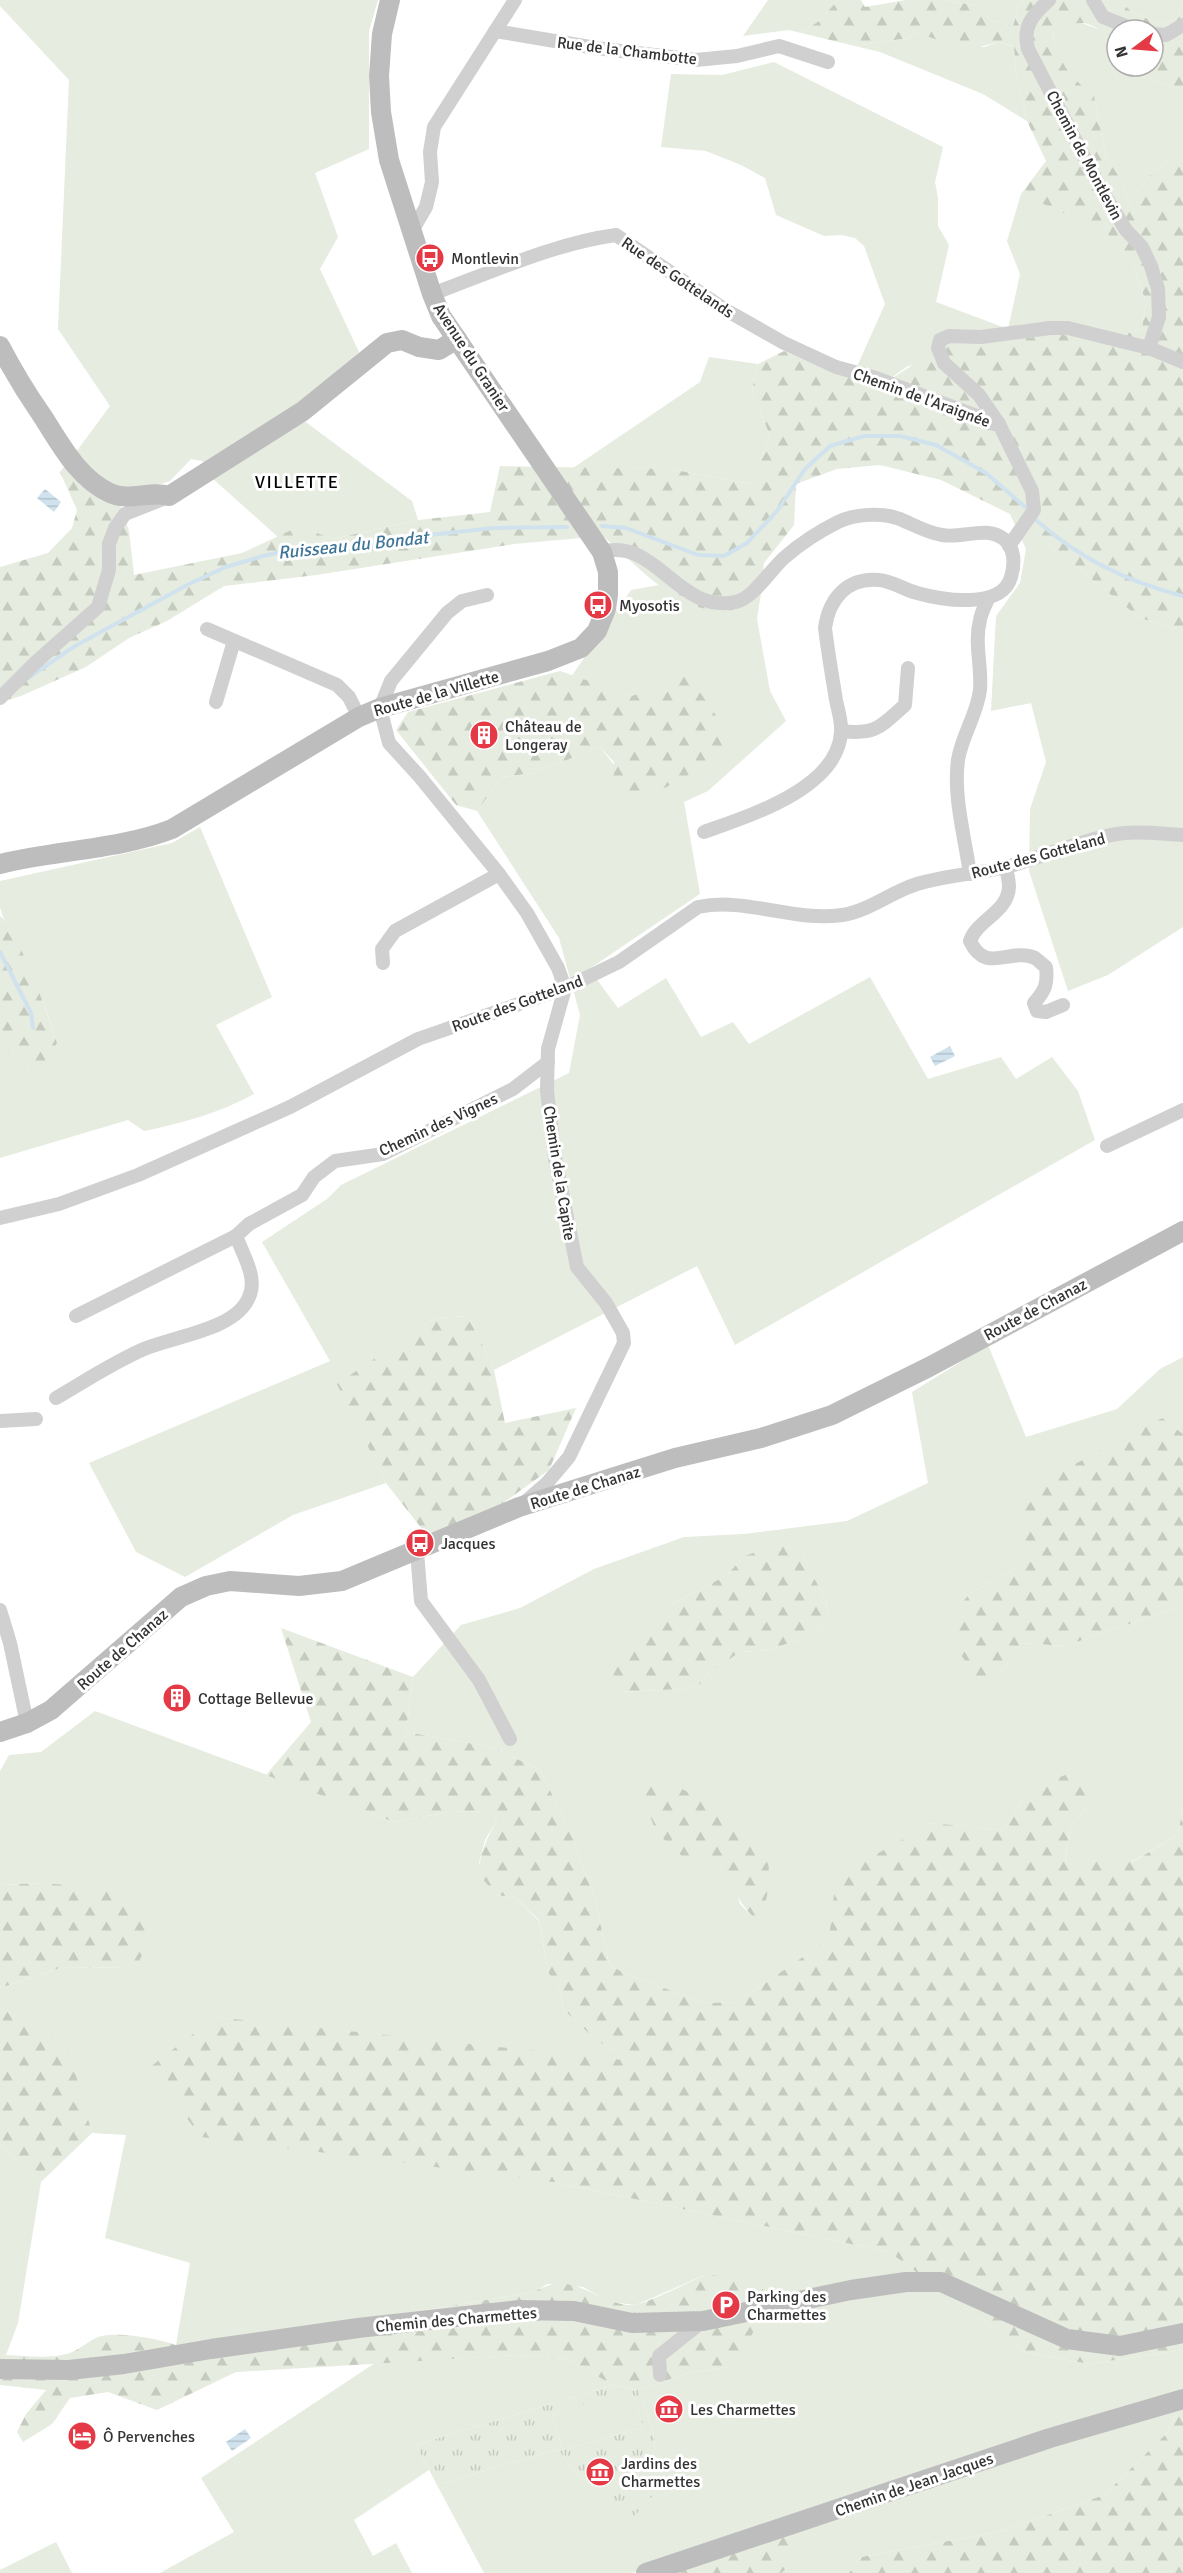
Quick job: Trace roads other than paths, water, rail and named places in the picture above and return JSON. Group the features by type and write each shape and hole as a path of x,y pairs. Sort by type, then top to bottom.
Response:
{"street":[{"name":"Avenue du Granier","path":"390,0 382,34 379,76 381,112 389,160 441,316 521,432"},
{"path":"412,231 426,207 432,182 430,152 434,127 515,0"},
{"name":"Chemin de Montlevin","path":"1049,0 1032,16 1025,37 1028,49 1102,191 1126,230 1142,247 1151,266 1158,289 1159,317 1149,348"},
{"path":"1093,0 1106,18"},
{"path":"1165,35 1183,25"},
{"name":"Rue de la Chambotte","path":"495,32 596,48 696,60 737,56 779,46 828,62"},
{"name":"Rue des Gottelands","path":"432,294 567,246 594,238 616,235 724,309 784,343"},
{"path":"999,424 979,395 944,363 938,348 940,340 950,336 981,337 1050,328 1068,328 1149,348 1183,362"},
{"path":"0,698 36,662 98,608 109,570 109,544 115,528 125,514 169,496 303,411 387,343 402,339 419,347 439,350 457,339"},
{"name":"Chemin de l'Araignée","path":"784,343 836,367 876,378 977,416 987,423 999,424 1032,491 1034,510 1009,546"},
{"path":"0,346 19,383 44,418 65,455 98,486 112,494 145,497 158,493 169,496"},
{"name":"Route de la Villette","path":"0,864 149,838 172,829 359,717 380,708 548,661 581,648 597,632 606,609 608,572 602,552 521,432"},
{"path":"602,552 616,549 644,558 696,598 714,602 736,602 747,597 785,557 815,536 840,521 860,516 878,515 897,518 940,535 955,537 981,532 995,534 1006,541 1012,551 1014,567 1010,581 1002,591 988,599 940,598 916,593 880,580 863,581 846,587 834,598 827,612 825,628 842,731 837,752 823,770 796,793 766,809 704,832"},
{"path":"487,595 462,601 447,613 391,681 380,708 389,743 420,777 499,874 527,914 558,968 565,988"},
{"path":"970,874 957,783 958,761 962,741 978,708 979,621 988,599"},
{"path":"207,629 337,685 349,697 359,717"},
{"path":"216,702 234,640"},
{"path":"842,731 864,734 881,726 905,705 908,668"},
{"name":"Route des Gotteland","path":"0,1218 68,1201 138,1175 290,1107 418,1039 565,988 619,962 698,907 712,904 738,905 793,915 819,917 844,915 865,909 909,887 925,882 1006,867 1107,836 1146,832 1183,835"},
{"path":"1006,867 1009,888 1005,901 994,914 974,930 970,941 975,951 983,957 1035,958 1046,968 1048,981 1044,992 1034,1003 1037,1011 1046,1012 1064,1005"},
{"path":"383,963 382,949 395,931 499,874"},
{"name":"Chemin de la Capite","path":"519,1507 547,1483 569,1457 624,1343 623,1333 612,1312 577,1268 555,1158 547,1091 548,1049 565,988"},
{"name":"Chemin des Vignes","path":"76,1316 236,1236 249,1224 302,1196 314,1178 334,1161 383,1154 513,1089 548,1062"},
{"path":"1107,1146 1183,1110"},
{"name":"Route de Chanaz","path":"0,1732 27,1723 51,1710 181,1597 193,1591 230,1581 299,1586 324,1585 368,1572 519,1507 675,1458 761,1438 832,1415 1183,1231"},
{"path":"56,1398 144,1348 222,1323 238,1312 249,1299 252,1277 236,1236"},
{"path":"0,1421 36,1419"},
{"path":"417,1552 422,1601 426,1611 459,1650 479,1680 510,1739"},
{"path":"0,1610 10,1642 27,1723"},
{"name":"Chemin des Charmettes","path":"0,2369 69,2370 124,2364 358,2328 519,2310 574,2311 632,2324 703,2321 851,2290 906,2282 941,2282 1067,2339 1120,2346 1183,2333"},
{"path":"660,2375 659,2356 703,2321"},
{"name":"Chemin de Jean Jacques","path":"646,2573 1050,2438 1183,2399"}],"water":[{"path":"45,489 61,502 54,512 37,498"},
{"path":"950,1046 955,1056 935,1066 930,1057"},
{"path":"245,2429 251,2438 232,2451 226,2442"}],"waterway":[{"name":"Ruisseau du Bondat","path":"602,526 626,528 698,555 724,556 747,543 777,511 805,469 830,446 864,436 900,436 936,445 986,473 1025,507"},
{"name":"Ruisseau du Bondat","path":"1036,520 1070,546 1105,567 1123,576 1183,596"},
{"name":"Ruisseau du Bondat","path":"28,678 75,646 189,584 226,567 263,556 286,551 346,550 430,535 493,528 567,527"},
{"path":"0,952 31,1013 33,1028"}],"place":[{"name":"Montlevin","path":"430,258"},
{"name":"Myosotis","path":"598,605"},
{"name":"Château de Longeray","path":"484,735"},
{"name":"Jacques","path":"420,1543"},
{"name":"Cottage Bellevue","path":"177,1698"},
{"name":"Parking des Charmettes","path":"726,2305"},
{"name":"Les Charmettes","path":"669,2409"},
{"name":"Ô Pervenches","path":"82,2436"},
{"name":"Jardins des Charmettes","path":"600,2472"}],"district":[{"name":"VILLETTE","path":"297,482"}]}
